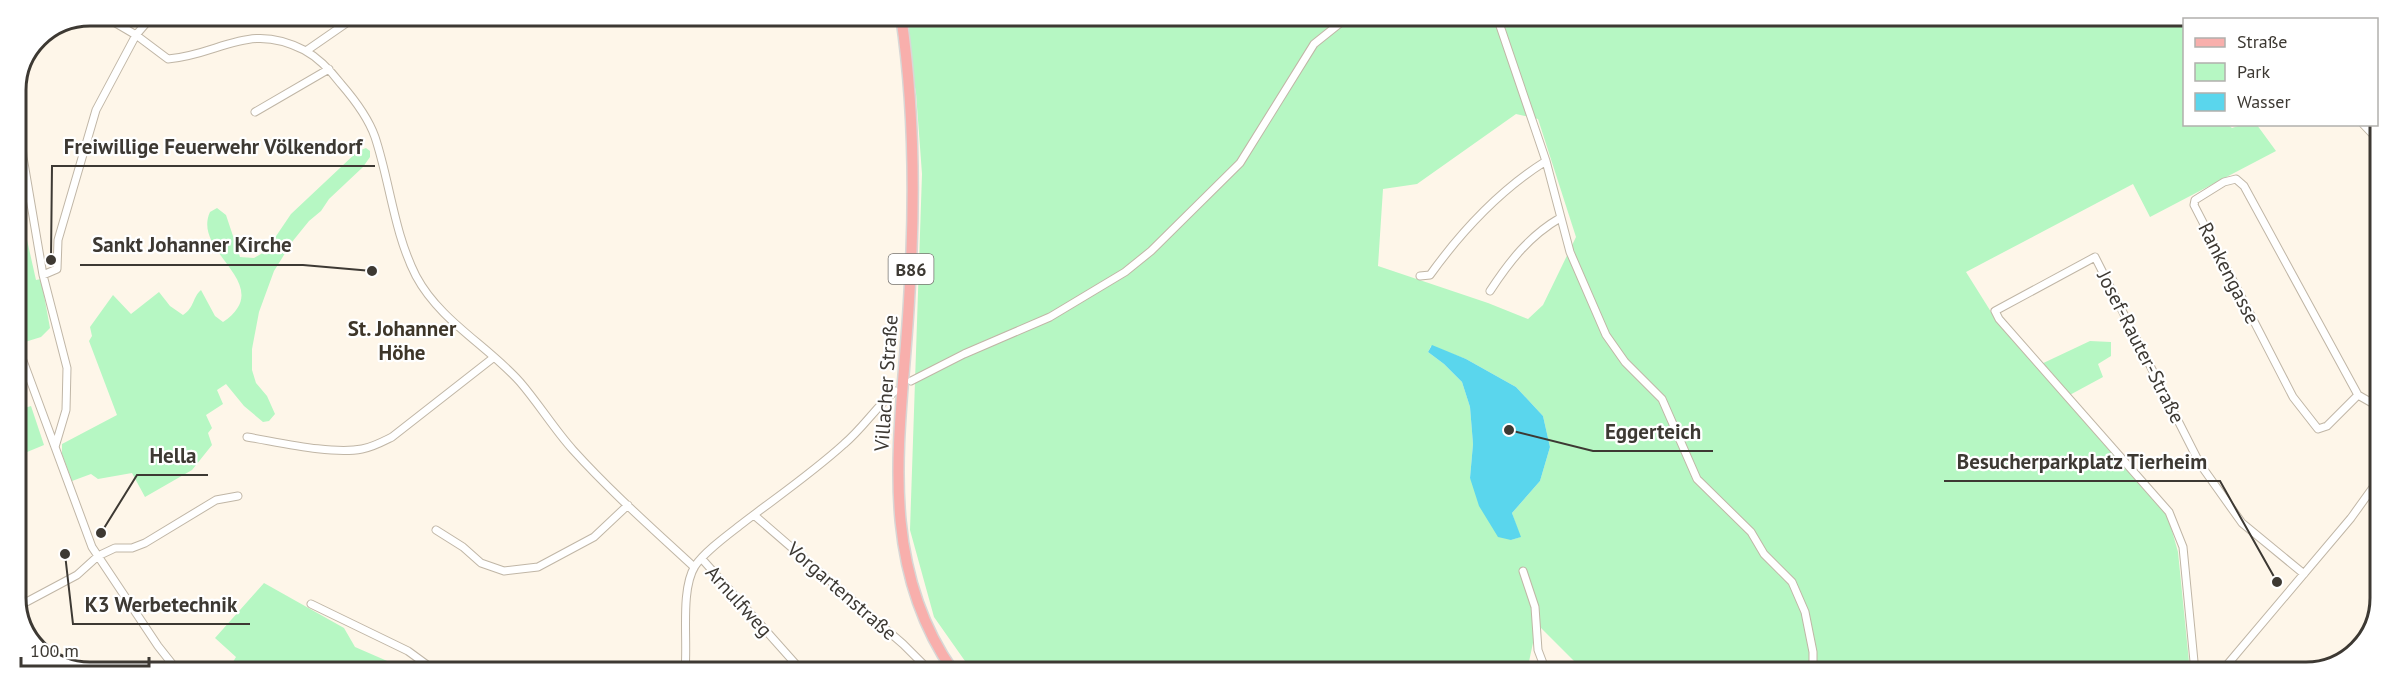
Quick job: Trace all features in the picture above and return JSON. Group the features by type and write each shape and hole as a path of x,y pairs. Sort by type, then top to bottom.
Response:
{"main road":[{"name":"Villacher Straße","path":"902,26 911,105 913,174 909,302 898,458 899,522 910,577 921,611 934,640 948,662"}],"street":[{"path":"121,26 168,59 185,58 232,41 255,38 283,42 306,51 329,69 357,103 374,135 401,236 416,275 428,295 445,314 519,381 572,449 628,506 694,567"},
{"path":"43,275 57,269 58,240 96,110 136,35 144,26"},
{"path":"306,51 342,26"},
{"path":"911,381 964,354 1050,317 1125,272 1151,251 1240,163 1314,45 1337,26"},
{"path":"1500,26 1546,161 1570,252 1606,335 1625,362 1662,399 1697,479 1751,532 1764,554 1792,582 1799,594 1814,652 1813,662"},
{"path":"255,112 329,69"},
{"path":"1420,276 1430,275 1458,237 1524,176 1546,161"},
{"name":"Rankengasse","path":"2236,178 2244,186 2358,395 2327,426 2318,429 2293,397 2194,205 2195,200 2224,182 2236,178"},
{"path":"26,179 43,275 67,368 66,410 55,447"},
{"path":"1490,291 1507,264 1541,229 1560,218"},
{"name":"Josef-Rauter-Straße","path":"2194,662 2183,547 2169,512 1999,319 1995,311 2095,257 2200,464 2242,523 2304,574"},
{"path":"247,436 308,448 359,450 375,446 392,436 493,358"},
{"path":"26,371 85,529 98,556 171,662"},
{"path":"686,662 686,595 694,567 726,536 809,474 847,442 883,401 895,391"},
{"path":"2358,395 2370,402"},
{"path":"2229,662 2351,518 2370,492"},
{"path":"26,602 77,575 98,556 115,548 132,548 146,543 216,500 238,496"},
{"path":"436,530 463,547 481,563 504,571 538,567 594,537 628,506"},
{"name":"Vorgartenstraße","path":"754,515 921,662"},
{"name":"Arnulfweg","path":"702,559 794,662"},
{"path":"1523,571 1535,607 1538,650 1543,662"},
{"path":"311,604 408,651 423,662"}],"green space":[{"path":"905,26 2183,26 2183,126 2229,126 2232,128 2258,126 2276,151 2150,217 2133,184 1966,272 1998,323 2037,366 2090,341 2111,342 2111,356 2098,364 2103,377 2066,397 2167,513 2178,552 2189,662 1575,662 1537,624 1529,662 966,662 934,617 910,530 922,174 916,93","holes":["1516,114 1538,119 1576,237 1543,305 1528,319 1378,266 1383,189 1417,184","1431,346 1466,359 1516,387 1543,416 1550,447 1540,481 1512,513 1520,537 1511,540 1470,478 1473,444 1470,407 1462,382 1428,352"]},
{"path":"366,148 370,151 370,157 363,167 329,199 292,242 274,271 259,312 252,349 252,370 256,383 267,396 275,414 269,421 263,422 244,406 226,384 217,390 223,404 206,415 212,428 208,433 212,445 192,470 145,497 132,473 98,479 91,474 72,481 62,454 62,444 117,415 89,341 92,336 90,327 113,295 131,314 159,292 170,306 183,315 190,309 201,290 215,316 223,322 237,308 242,295 238,281 212,241 207,227 210,212 217,208 226,215 240,257 254,258 266,251 291,214 358,151"},
{"path":"26,235 36,280 41,279 50,328 41,337 26,342"},
{"path":"31,406 44,445 26,452 26,408"},
{"path":"264,583 344,628 355,647 390,662 233,662 236,657 215,638"}],"water":[{"path":"1432,345 1466,359 1516,387 1543,416 1550,447 1540,481 1512,513 1521,537 1511,540 1498,537 1479,506 1470,478 1473,444 1470,407 1462,382 1428,352"}],"place":[{"name":"Freiwillige Feuerwehr Völkendorf","path":"51,260"},
{"name":"Sankt Johanner Kirche","path":"372,271"},
{"name":"Eggerteich","path":"1509,430"},
{"name":"Hella","path":"101,533"},
{"name":"K3 Werbetechnik","path":"65,554"},
{"name":"Besucherparkplatz Tierheim","path":"2277,582"}],"district":[{"name":"St. Johanner Höhe","path":"402,340"}]}
